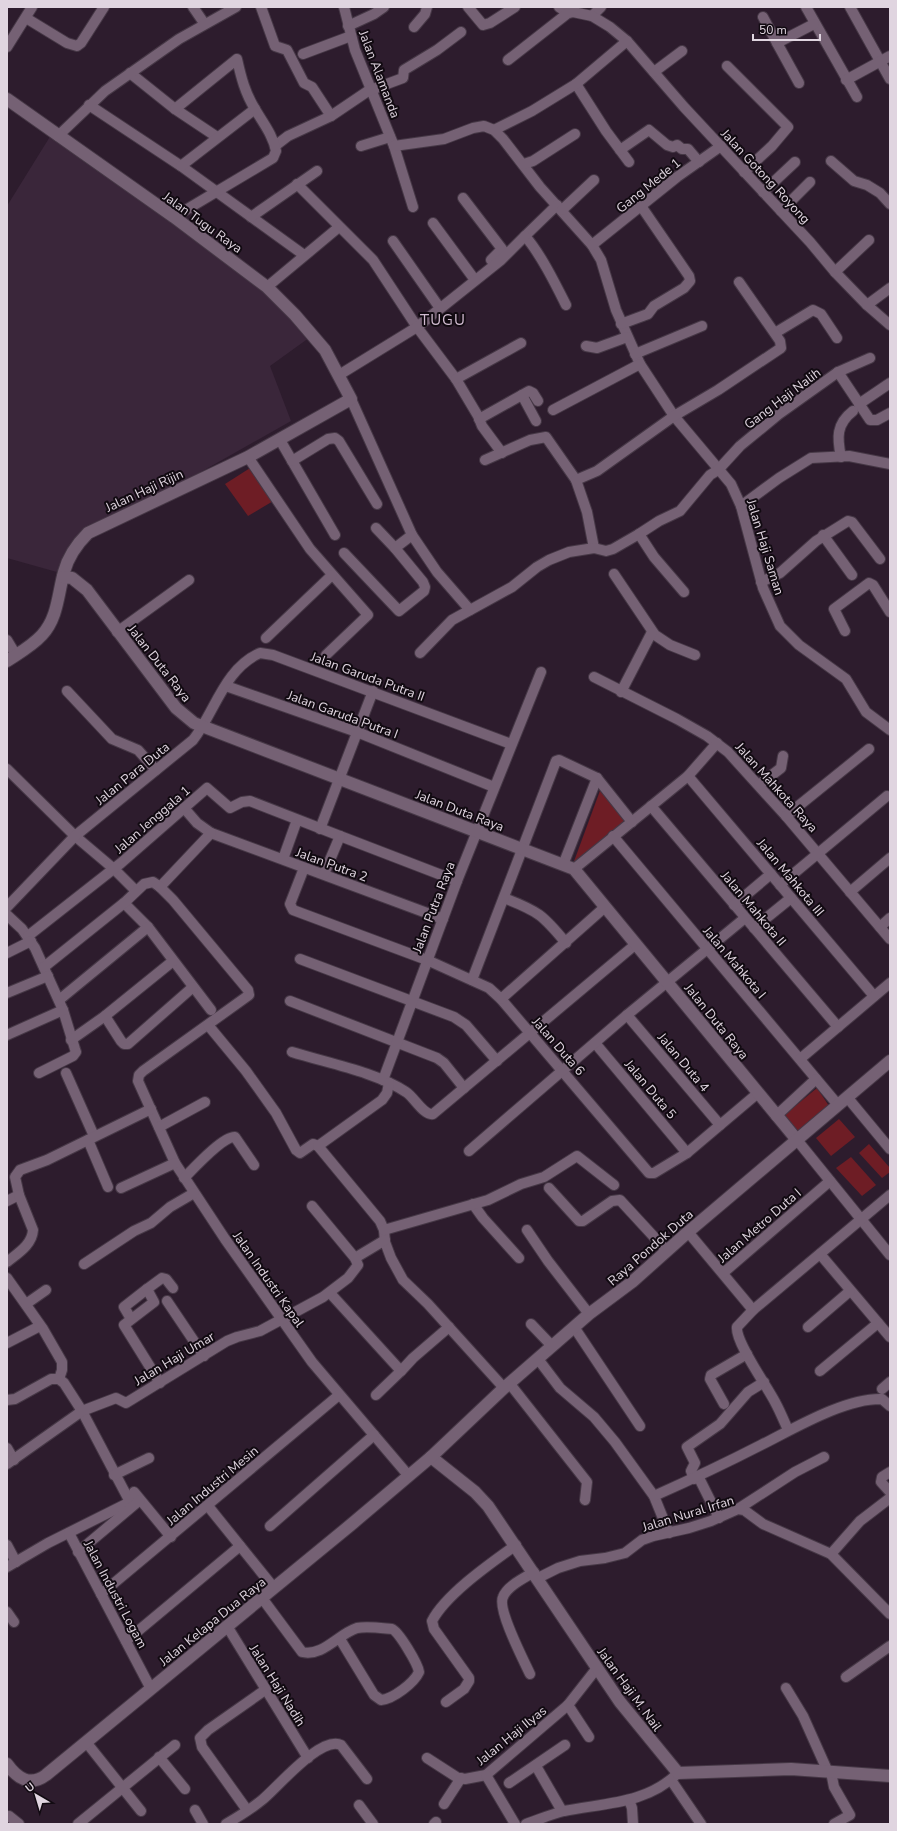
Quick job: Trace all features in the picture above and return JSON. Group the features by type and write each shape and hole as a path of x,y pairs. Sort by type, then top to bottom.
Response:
{"street":[{"path":"7,47 32,7"},
{"path":"26,18 67,43 77,46 104,7"},
{"path":"193,7 204,23"},
{"path":"58,136 105,91 204,23 236,7"},
{"path":"261,7 275,46 287,50 304,83 312,86 331,116"},
{"name":"Jalan Alamanda","path":"344,7 349,31 393,144 413,207"},
{"path":"303,54 349,31 384,7"},
{"path":"414,27 425,14 427,7"},
{"path":"468,7 483,25 490,23 515,7"},
{"path":"508,60 568,13 559,7"},
{"path":"592,16 601,7"},
{"path":"806,7 814,24 857,97"},
{"path":"850,7 890,79"},
{"name":"Jalan Gotong Royong","path":"568,13 574,12 592,16 610,26 626,41 835,272 867,305 890,324"},
{"path":"763,17 799,82"},
{"path":"777,43 814,24"},
{"path":"174,217 215,191 273,158 276,149 288,136 331,116 371,90 403,78 404,70 437,50 461,32"},
{"path":"361,146 444,139 473,128 484,126 494,130 532,111 576,84 626,41"},
{"path":"654,72 682,51"},
{"path":"846,80 890,56"},
{"path":"175,109 237,59 242,82 255,109 269,131 276,149"},
{"path":"727,66 788,127 772,146 744,172"},
{"path":"130,73 175,109 217,137"},
{"path":"576,84 629,162"},
{"name":"Jalan Tugu Raya","path":"7,99 174,217 267,286 320,344 351,398"},
{"path":"90,105 181,166 304,255"},
{"path":"181,166 255,109"},
{"name":"Jalan Haji Saman","path":"494,130 524,164 540,187 592,245 601,260 611,297 626,337 640,364 674,416 731,484 741,506 761,582 777,620 783,630 799,645 846,679 853,688 866,712 890,730"},
{"path":"620,150 649,130 667,145 673,147 677,145 682,149 688,149 699,162"},
{"path":"524,164 533,161 575,134"},
{"name":"Gang Mede 1","path":"592,245 721,146"},
{"path":"831,161 854,181 867,184 880,193 890,204"},
{"path":"763,192 795,162"},
{"path":"251,216 317,171"},
{"path":"339,375 417,327 501,260 525,236 594,180"},
{"path":"781,211 810,182"},
{"path":"297,184 373,260 417,327 456,379 482,426 502,453"},
{"path":"417,327 421,319 437,304 496,256 502,249 463,198"},
{"path":"621,324 648,314 654,306 684,288 690,281 689,276 641,206"},
{"path":"433,223 472,276"},
{"path":"267,286 339,227"},
{"path":"525,236 531,243 556,284 566,305"},
{"path":"835,272 869,240"},
{"path":"393,241 437,304"},
{"path":"576,480 597,471 674,416 718,390 781,348 780,340 739,282"},
{"path":"867,305 890,288"},
{"path":"775,333 813,310 821,314 836,338"},
{"path":"635,354 702,326"},
{"path":"586,346 597,348 626,337"},
{"path":"456,379 521,342"},
{"name":"Gang Haji Nalih","path":"420,653 452,620 512,587 549,560 570,552 594,548 606,551 640,534 659,521 686,506 706,479 718,470 740,446 798,400 838,372 870,358"},
{"path":"553,410 640,364"},
{"path":"838,372 856,408 873,421 890,413"},
{"path":"841,457 838,432 843,420 856,408 890,383"},
{"path":"479,419 531,391 538,400"},
{"path":"522,395 536,421"},
{"path":"351,398 412,535 437,572 470,610"},
{"name":"Jalan Haji Rijin","path":"12,658 32,644 48,627 55,612 63,577 74,550 88,533 248,457 351,398"},
{"path":"485,460 530,440 546,437 576,480 587,512 594,548"},
{"path":"292,461 328,439 335,438 339,441 377,504"},
{"path":"280,440 335,535"},
{"path":"248,457 310,549 368,615 326,655"},
{"path":"741,506 806,460 817,457 857,457 890,464"},
{"path":"761,582 780,573 823,535 844,522 852,522 880,559"},
{"path":"344,553 399,611 424,591 425,587 423,582 395,548 376,528"},
{"path":"640,534 654,557 684,592"},
{"path":"395,548 412,535"},
{"path":"823,535 852,575"},
{"path":"614,574 652,632 662,641 695,655"},
{"path":"266,638 332,575"},
{"name":"Jalan Duta Raya","path":"63,577 72,578 82,586 176,708 188,719 202,727 569,867 636,944 797,1140"},
{"path":"117,632 189,580"},
{"path":"845,631 834,612 835,606 869,584 873,585 890,612"},
{"path":"621,692 652,632"},
{"path":"7,640 12,658"},
{"name":"Jalan Garuda Putra II","path":"226,686 242,666 255,656 266,653 373,691 512,744"},
{"name":"Jalan Putra Raya","path":"208,1025 251,1078 276,1113 298,1152 301,1153 313,1144 318,1146 382,1100 387,1093 386,1081 396,1042 476,831 540,672"},
{"name":"Jalan Mahkota Raya","path":"594,677 677,719 717,743 728,752 786,816 890,939"},
{"path":"202,727 212,706 226,686"},
{"name":"Jalan Garuda Putra I","path":"226,686 357,732 494,787"},
{"path":"67,690 112,739 138,750 156,770"},
{"path":"320,829 373,691"},
{"name":"Jalan Para Duta","path":"7,907 75,836 193,740 202,727"},
{"path":"569,867 632,822 688,776 717,743"},
{"path":"786,816 869,749"},
{"path":"759,785 780,768 782,756"},
{"path":"472,980 556,761 559,760 597,778 632,822"},
{"path":"7,769 75,836 114,869 136,891"},
{"name":"Jalan Mahkota III","path":"688,776 874,996"},
{"path":"569,867 597,778"},
{"name":"Jalan Jenggala 1","path":"7,953 30,939 114,869 207,788 230,808 246,801 297,820"},
{"path":"780,885 888,796"},
{"name":"Jalan Mahkota II","path":"651,806 838,1027"},
{"name":"Jalan Putra 2","path":"184,808 197,822 211,833 443,919"},
{"path":"283,859 297,820 457,881"},
{"path":"160,887 211,833"},
{"path":"324,874 340,836"},
{"name":"Jalan Mahkota I","path":"613,836 816,1079 842,1101 890,1149"},
{"path":"850,892 890,858"},
{"name":"Jalan Duta 6","path":"304,868 290,904 293,910 427,960 489,988 501,999 562,1070 645,1171 651,1174 687,1153"},
{"path":"734,905 771,874"},
{"path":"7,993 46,972 136,891 152,882 160,887 173,900 250,992 249,995 208,1025"},
{"path":"504,898 541,915 566,943"},
{"path":"754,928 791,898"},
{"path":"124,903 148,927 211,1010"},
{"path":"501,999 605,907"},
{"path":"7,915 30,939 59,1000 75,1049 74,1054 61,1061 60,1064 39,1073"},
{"path":"469,1151 627,1015 745,918"},
{"path":"880,927 890,918"},
{"path":"59,1000 148,927"},
{"path":"292,1052 386,1081 408,1093 427,1113 431,1115 531,1034 636,944"},
{"path":"300,959 412,1000 461,1020 496,1061"},
{"path":"72,1040 105,1016 173,961"},
{"path":"800,1059 890,983"},
{"path":"105,1016 121,1041 124,1044 128,1044 193,987"},
{"path":"290,1000 441,1061 464,1088"},
{"path":"7,1035 63,1010"},
{"name":"Jalan Duta 4","path":"627,1015 720,1125"},
{"name":"Jalan Industri Kapal","path":"208,1025 143,1071 137,1078 175,1163 194,1193 312,1362 408,1475"},
{"name":"Jalan Duta 5","path":"595,1043 687,1153"},
{"name":"Raya Pondok Duta","path":"431,1457 507,1386 588,1314 632,1282 688,1232 890,1061"},
{"path":"66,1073 108,1187"},
{"path":"776,1116 816,1079"},
{"path":"687,1153 758,1093"},
{"path":"159,1127 205,1102"},
{"path":"7,1262 29,1243 33,1230 19,1195 16,1177 20,1170 47,1160 151,1109"},
{"path":"184,1178 222,1142 231,1137 235,1137 254,1166"},
{"path":"797,1140 860,1220 890,1255"},
{"path":"318,1146 380,1221 391,1258 403,1280 507,1386 587,1482 585,1500"},
{"path":"312,1206 355,1258 384,1235 488,1200 521,1184 544,1177 578,1156 614,1185"},
{"path":"121,1188 175,1163"},
{"name":"Jalan Metro Duta I","path":"753,1310 723,1273 830,1181"},
{"path":"549,1188 579,1221 583,1221 612,1201 620,1200 667,1251"},
{"path":"84,1264 134,1230 151,1223 170,1207 194,1193"},
{"path":"7,1201 19,1195"},
{"path":"788,1430 775,1402 750,1359 737,1330 740,1323 753,1310 890,1195"},
{"path":"473,1204 482,1218 519,1258"},
{"path":"527,1230 548,1262 588,1314"},
{"path":"688,1232 723,1273"},
{"path":"820,1254 890,1337"},
{"name":"Jalan Haji Umar","path":"82,1411 117,1398 126,1403 237,1337 254,1334 330,1293 355,1270 358,1265 355,1258"},
{"path":"7,1278 26,1304 62,1362 62,1370 59,1379"},
{"path":"130,1320 124,1308 147,1289 162,1278 166,1279 173,1288"},
{"path":"147,1289 154,1302 125,1324 125,1328 160,1382"},
{"path":"26,1304 46,1290"},
{"path":"808,1327 850,1291"},
{"path":"330,1293 401,1371"},
{"path":"167,1301 204,1356"},
{"path":"820,1371 878,1323"},
{"path":"531,1324 552,1346"},
{"path":"7,1343 40,1326"},
{"path":"376,1396 413,1358 449,1327"},
{"path":"574,1327 640,1426"},
{"path":"538,1359 560,1388 594,1417 615,1442 654,1496 669,1533"},
{"path":"724,1404 710,1378 711,1375 750,1359"},
{"path":"7,1400 15,1399 51,1379 59,1379 64,1383 82,1411 114,1475 171,1537"},
{"path":"719,1518 696,1477 691,1471 695,1463 687,1447 720,1424 748,1392 764,1382"},
{"path":"882,1389 890,1382"},
{"name":"Jalan Industri Mesin","path":"101,1594 339,1395"},
{"path":"654,1496 696,1477 788,1430 840,1408 865,1399 882,1399 890,1406"},
{"path":"7,1448 10,1462 82,1411"},
{"path":"270,1526 374,1435"},
{"name":"Jalan Kelapa Dua Raya","path":"7,1764 19,1777 29,1781 38,1780 262,1598 431,1457"},
{"name":"Jalan Haji M. Nail","path":"431,1457 482,1498 516,1545 620,1702 675,1776"},
{"path":"738,1509 795,1472 824,1457"},
{"path":"114,1475 149,1458"},
{"path":"886,1474 881,1482 890,1492"},
{"path":"7,1567 135,1498"},
{"path":"78,1552 135,1498"},
{"path":"831,1554 860,1521 890,1498"},
{"path":"208,1506 274,1588"},
{"name":"Jalan Nural Irfan","path":"530,1674 508,1622 502,1601 505,1593 536,1575 580,1561 605,1558 626,1553 642,1540 689,1528 719,1518 738,1509 744,1510 763,1524 831,1554 890,1614"},
{"name":"Jalan Industri Logam","path":"68,1533 151,1688"},
{"path":"7,1545 16,1562"},
{"path":"446,1702 464,1688 469,1682 469,1678 434,1629 432,1621 457,1592 474,1576 516,1545"},
{"path":"126,1641 240,1546"},
{"path":"262,1598 302,1652 315,1652 340,1639 352,1630 359,1628 395,1630 415,1662 419,1672 416,1679 386,1700 381,1700 374,1695 340,1639"},
{"path":"7,1612 14,1622"},
{"name":"Jalan Haji Nadih","path":"227,1626 308,1758"},
{"path":"846,1677 890,1646"},
{"name":"Jalan Haji Ilyas","path":"461,1778 465,1779 486,1775 568,1705 597,1668"},
{"path":"786,1688 803,1716 830,1772 834,1787 850,1815 834,1824"},
{"path":"247,1810 200,1742 202,1735 208,1730 265,1690"},
{"path":"568,1705 589,1737"},
{"path":"86,1742 121,1788 141,1811"},
{"path":"231,1823 262,1800 308,1758 321,1749 338,1744 342,1745 367,1779"},
{"path":"83,1823 121,1788 175,1745"},
{"path":"509,1783 565,1745"},
{"path":"159,1757 184,1789"},
{"path":"427,1758 461,1778 444,1804"},
{"path":"536,1766 562,1811"},
{"path":"526,1824 562,1811 629,1800 655,1790 675,1776 791,1769 890,1776"},
{"path":"486,1775 515,1824"},
{"path":"675,1776 701,1824"},
{"path":"629,1800 632,1808 633,1824"},
{"path":"360,1806 373,1824"},
{"path":"195,1810 203,1824"},
{"path":"9,1816 19,1824"}],"shaded area":[{"path":"51,135 236,265 313,335 270,366 291,421 93,533 64,574 7,558 7,206"},
{"path":"258,463 280,497 248,516 225,484"},
{"path":"601,788 629,824 573,864"},
{"path":"817,1088 829,1106 797,1135 782,1117"},
{"path":"839,1119 855,1137 831,1156 816,1138"},
{"path":"869,1144 890,1168 890,1172 882,1178 859,1153"},
{"path":"851,1157 876,1185 862,1196 836,1168"}],"district":[{"name":"TUGU","path":"443,320"}]}
